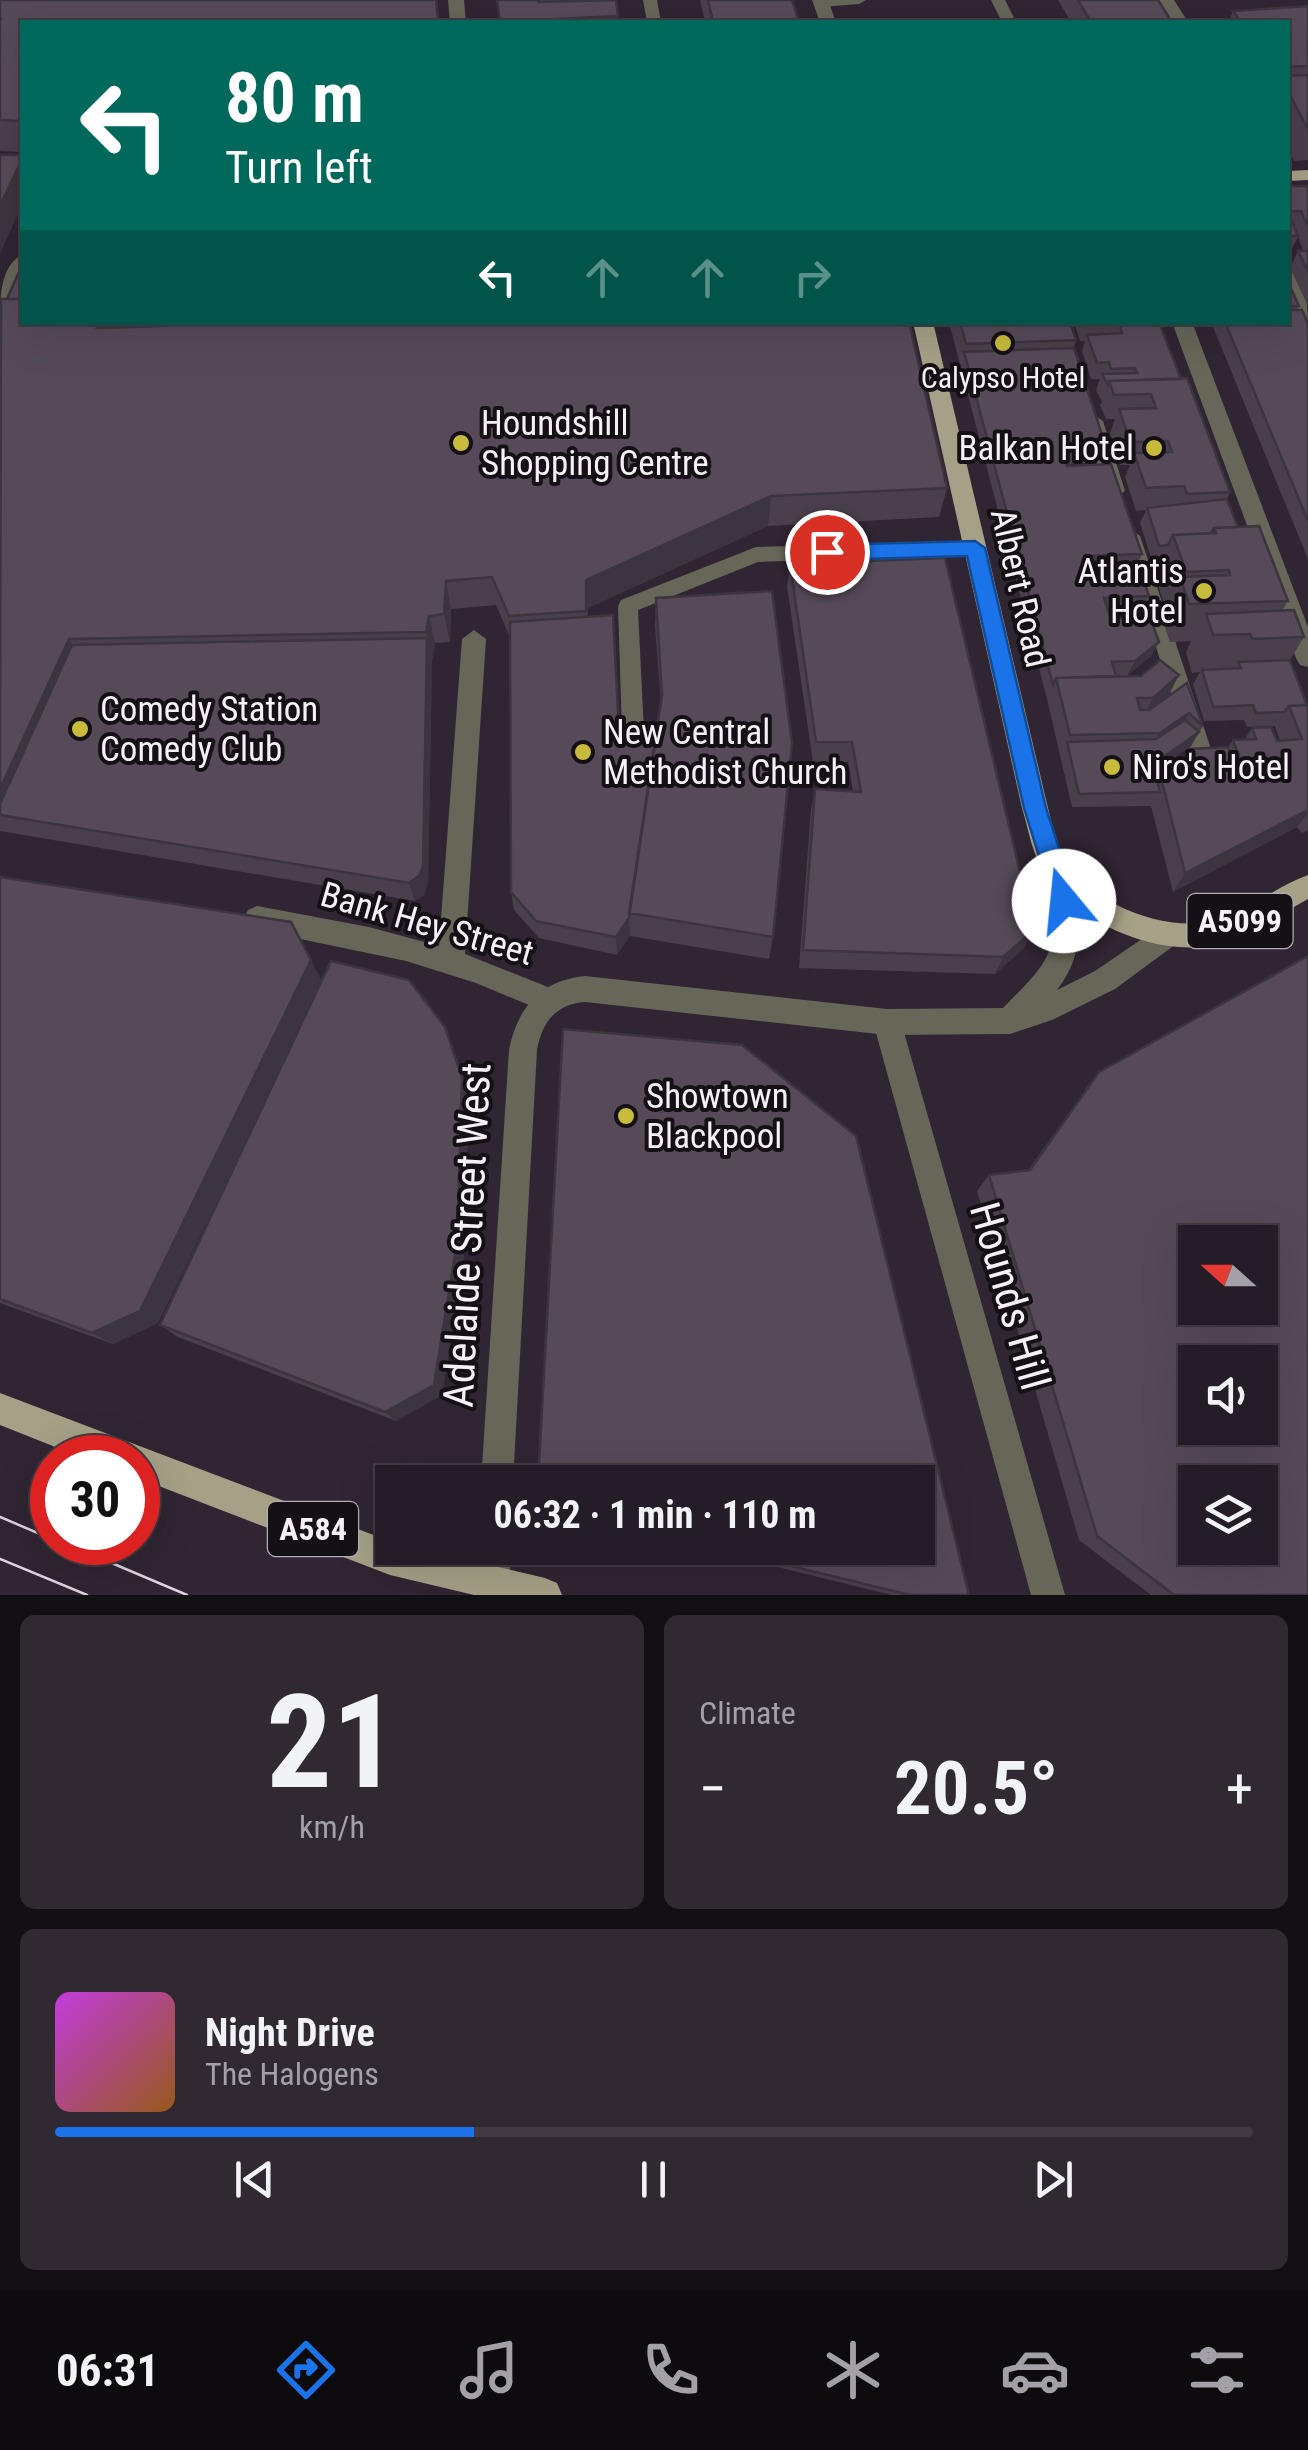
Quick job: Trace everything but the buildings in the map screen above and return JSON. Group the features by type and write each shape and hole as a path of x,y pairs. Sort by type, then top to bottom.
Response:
{"main road":[{"name":"Albert Road","path":"924,325 1035,808 1054,867"},
{"name":"A5099","path":"1054,867 1083,894 1120,918 1166,936 1216,933 1308,886"},
{"path":"0,1409 67,1435"},
{"name":"A584","path":"160,1470 390,1558 544,1595"}],"street":[{"path":"0,311 20,265"},
{"path":"1183,325 1300,613 1299,648"},
{"path":"451,963 474,639"},
{"path":"1010,1021 1056,974 1068,954 1064,901 1054,867"},
{"name":"Bank Hey Street","path":"236,915 354,934 451,963 548,1000 565,990 585,989 887,1022 1010,1021 1042,1012 1105,980 1166,936"},
{"name":"Adelaide Street West","path":"499,1465 523,1050 528,1027 548,1000"},
{"name":"Hounds Hill","path":"887,1022 1048,1595"},
{"path":"492,1583 493,1565"}],"lane":[{"path":"821,1 859,0"},
{"path":"1291,266 1308,322"},
{"path":"1085,395 1122,512 1174,648 1198,746"},
{"path":"633,732 628,606 756,555 975,548"}],"tram line":[{"path":"0,1517 30,1530"},
{"path":"0,1559 87,1595"},
{"path":"116,1565 187,1595"}],"place":[{"name":"Calypso Hotel","path":"1003,343"},
{"name":"Houndshill Shopping Centre","path":"461,443"},
{"name":"Balkan Hotel","path":"1154,448"},
{"name":"Atlantis Hotel","path":"1204,591"},
{"name":"Comedy Station Comedy Club","path":"80,729"},
{"name":"New Central Methodist Church","path":"583,752"},
{"name":"Niro's Hotel","path":"1112,767"},
{"name":"Showtown Blackpool","path":"626,1116"}],"route":[{"path":"827,552 975,548 1035,808 1064,901"}]}
